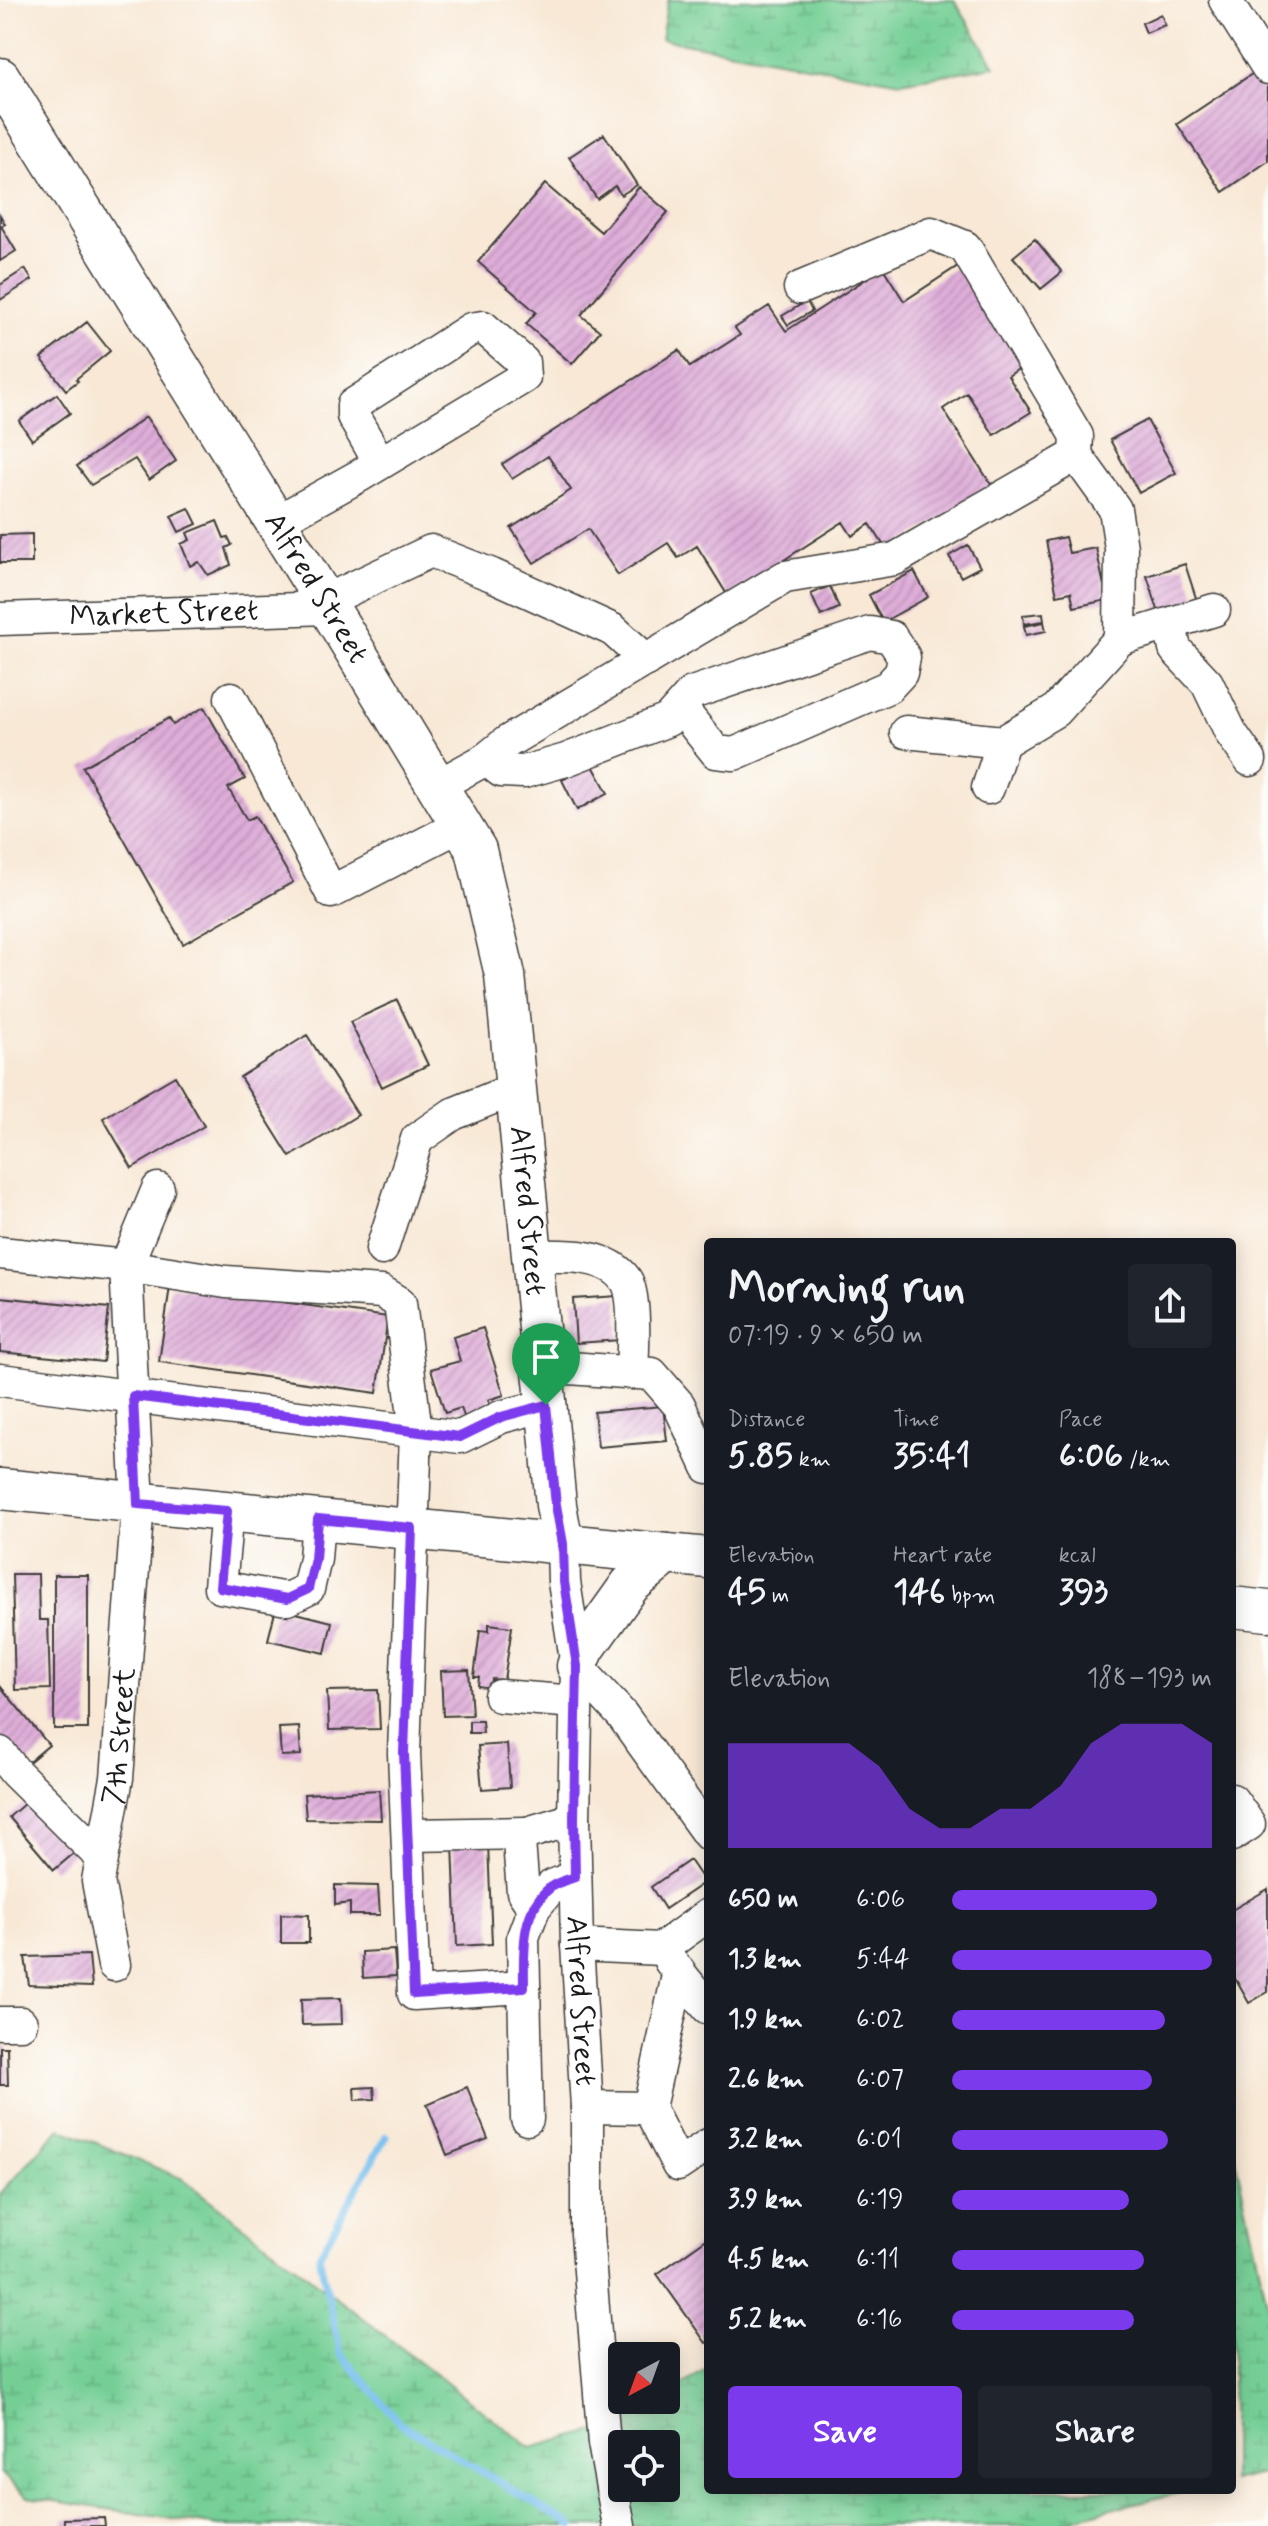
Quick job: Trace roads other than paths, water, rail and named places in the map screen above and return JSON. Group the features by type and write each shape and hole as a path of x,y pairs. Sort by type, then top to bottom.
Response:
{"main road":[{"name":"Alfred Street","path":"0,78 476,850 505,975 556,1505 563,1544"},
{"path":"0,1493 318,1519 704,1558"},
{"path":"576,1684 585,1648 630,1585 667,1554"},
{"path":"1236,1607 1268,1611"}],"street":[{"path":"1225,0 1257,26 1268,68"},
{"path":"800,288 931,233 965,247 1077,436 1076,455 1115,509 1121,548 1120,639"},
{"path":"276,522 380,463 524,377 523,362 483,327 471,329 353,405 353,416 380,463"},
{"path":"437,786 785,577 895,559 1076,455"},
{"path":"327,604 431,551 613,630 646,660"},
{"name":"Market Street","path":"0,619 327,604"},
{"path":"906,732 1003,742 1055,711 1120,639 1214,610"},
{"path":"1170,624 1175,649 1207,683 1231,733 1250,760"},
{"path":"486,759 501,771 524,772 566,760 668,720 692,693 870,633 891,637 904,657 901,673 888,687 734,754 716,752 680,707"},
{"path":"231,698 331,892 461,825"},
{"path":"988,788 1003,742"},
{"path":"382,1249 417,1139 453,1114 517,1088"},
{"path":"126,1266 158,1189"},
{"path":"0,1253 126,1266 226,1282 382,1292 400,1303 416,1432 412,1528 415,1642 404,1753 414,1994 524,1987"},
{"path":"532,1256 573,1257 609,1264 627,1281 633,1319 632,1373"},
{"name":"7th Street","path":"114,1965 98,1881 117,1778 138,1504 126,1266"},
{"path":"542,1366 652,1374 679,1405 704,1458"},
{"path":"0,1380 460,1437 501,1417 546,1405"},
{"path":"227,1511 220,1587 287,1599 308,1589 315,1559 318,1519"},
{"name":"Alfred Street","path":"563,1544 564,1582 576,1684 575,1877 587,2107 587,2234 604,2443 619,2526"},
{"path":"500,1696 576,1684 622,1715 698,1800 704,1820"},
{"path":"0,1753 15,1772 102,1858"},
{"path":"1236,1806 1249,1824 1236,1832"},
{"path":"408,1835 527,1833 574,1819"},
{"path":"527,1833 519,1842 519,1862 523,1892 534,1908"},
{"path":"527,2119 523,1937 534,1908 552,1886 575,1877"},
{"path":"704,1920 670,1960 649,2108 678,2165 704,2148"},
{"path":"577,1945 670,1960 704,2003"},
{"path":"587,2107 649,2108"}],"waterway":[{"path":"386,2136 319,2256 341,2354 400,2423 573,2526"}]}
